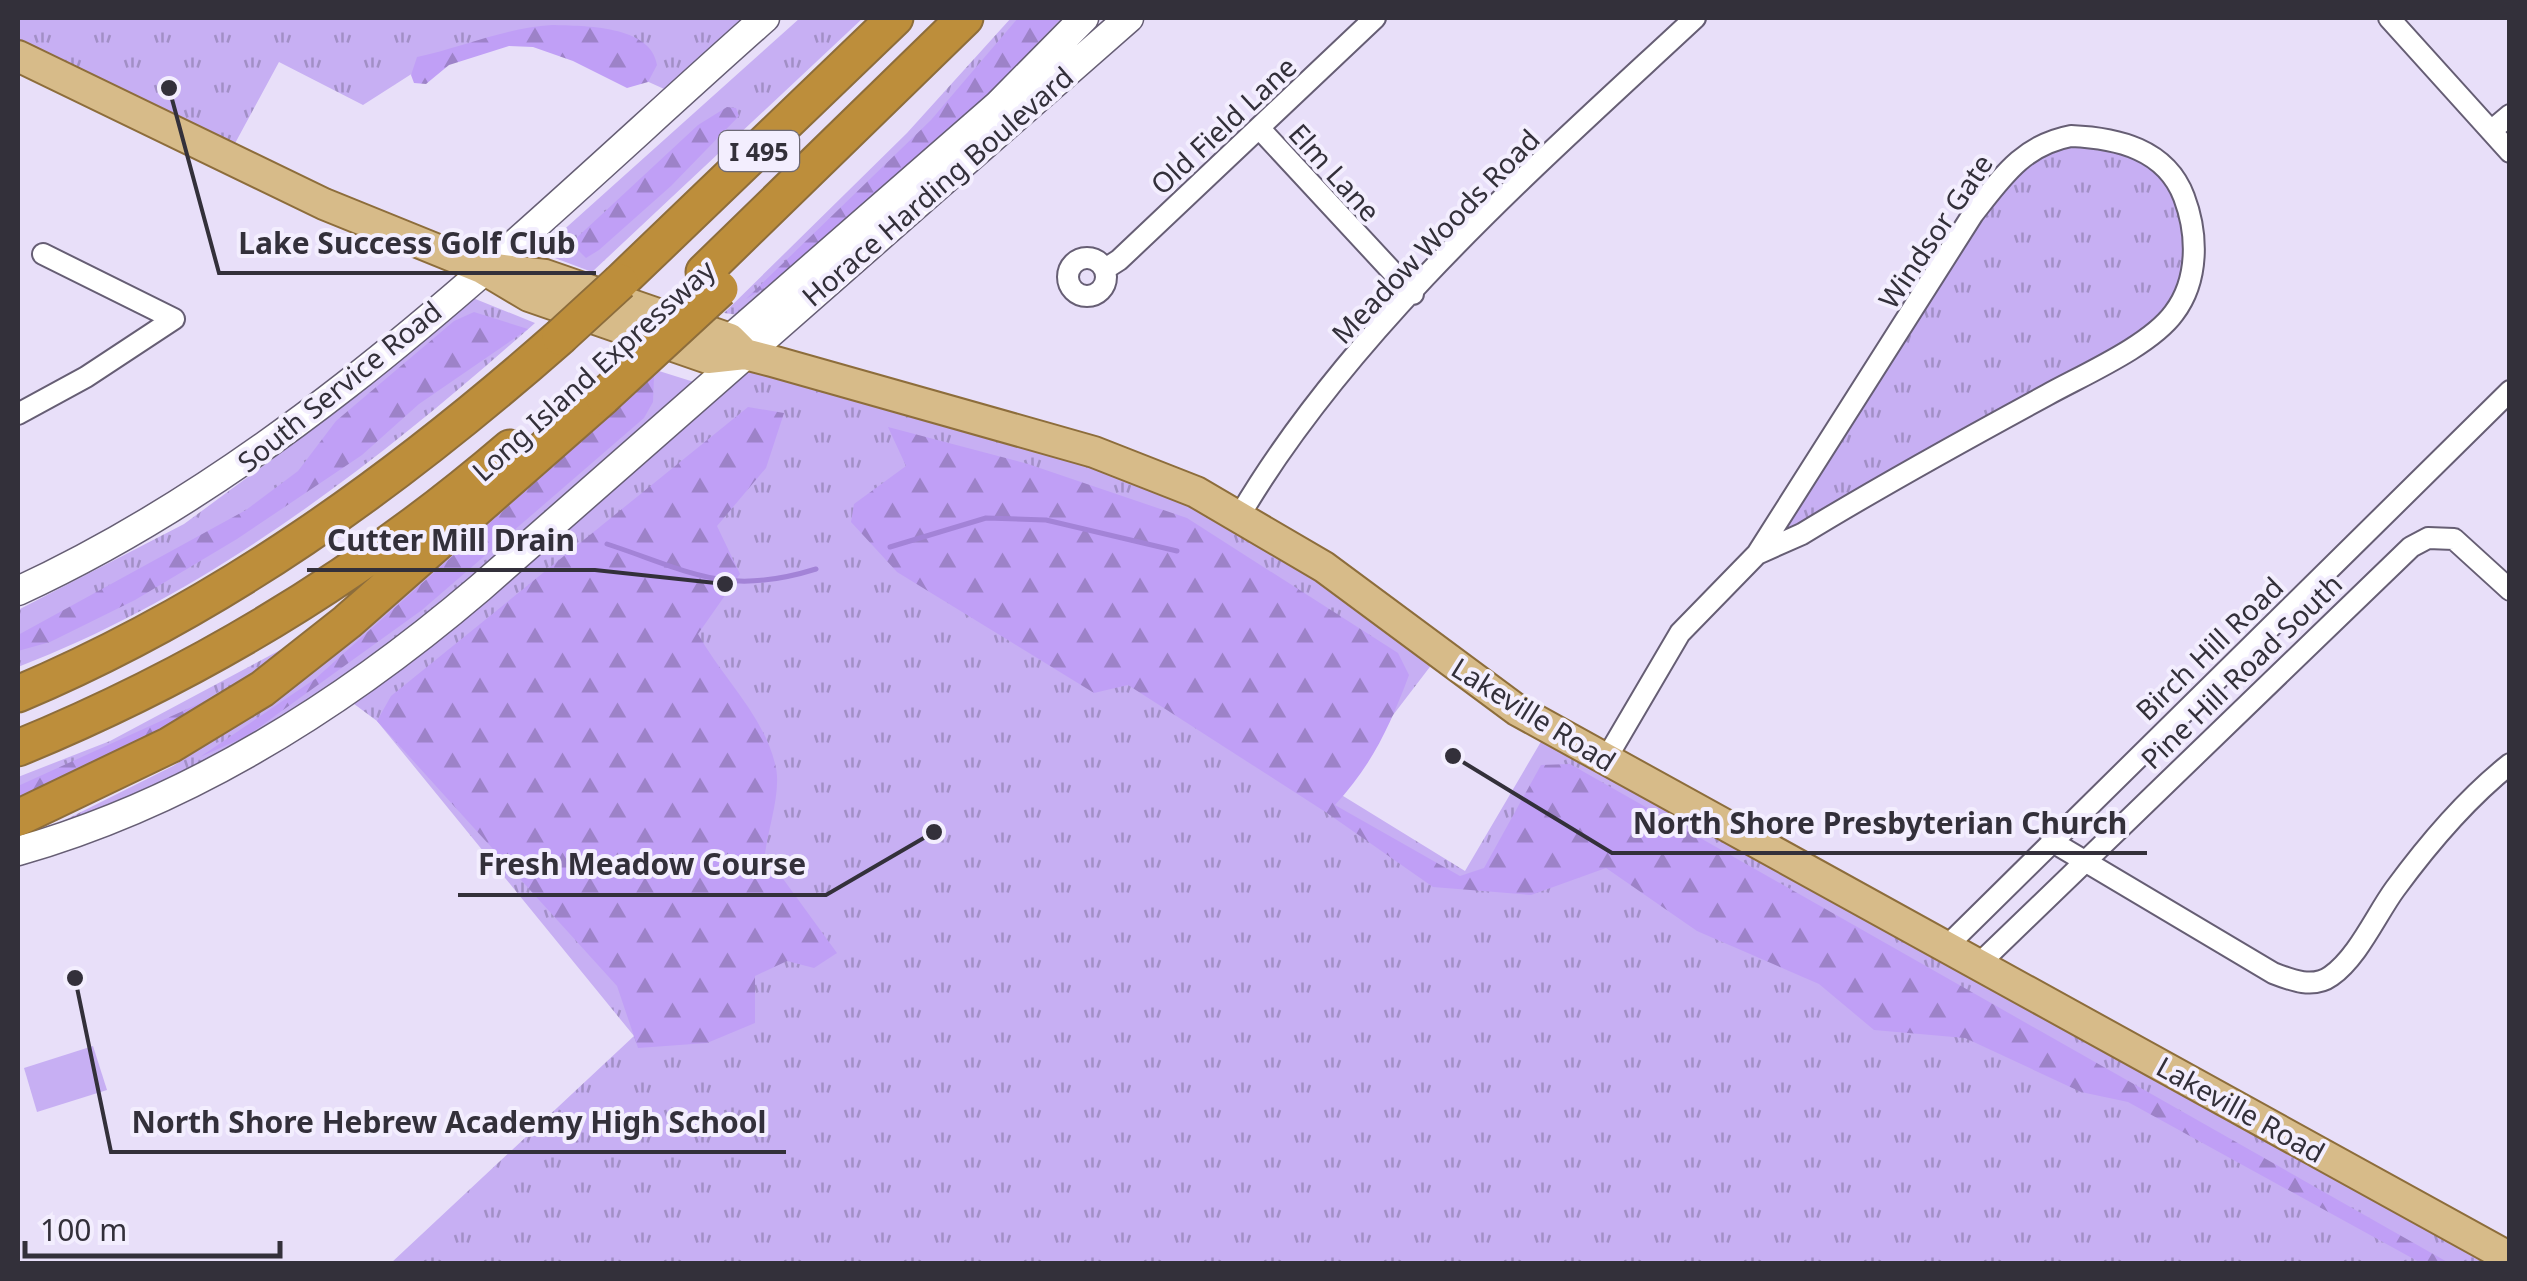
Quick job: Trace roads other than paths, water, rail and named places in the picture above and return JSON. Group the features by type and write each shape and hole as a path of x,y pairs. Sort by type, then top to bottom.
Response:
{"highway":[{"name":"Long Island Expressway","path":"18,694 144,636 278,558 429,449 620,282 895,18"},
{"name":"I 495","path":"596,388 712,280 814,168 965,18"},
{"name":"Long Island Expressway","path":"18,748 144,692 294,608 596,388"},
{"path":"18,818 170,745 262,689 347,622 596,388"}],"main road":[{"name":"South Service Road","path":"18,591 117,542 236,469 338,393 765,18"},
{"name":"Horace Harding Boulevard","path":"728,351 998,104 1084,18"},
{"name":"Horace Harding Boulevard","path":"728,351 1128,18"},
{"name":"Lakeville Road","path":"18,56 324,204 482,268 528,296 1094,452 1168,478 1240,516 1342,580 1517,710 2510,1258"},
{"path":"18,852 178,789 243,757 342,696 452,611 728,351"}],"street":[{"name":"Old Field Lane","path":"1105,269 1375,18"},
{"name":"Meadow Woods Road","path":"1240,516 1309,411 1413,294 1695,18"},
{"path":"2390,18 2510,152"},
{"path":"2491,132 2510,115"},
{"name":"Elm Lane","path":"1260,129 1413,294"},
{"name":"Windsor Gate","path":"1606,760 1680,633 1757,554 1973,214 2013,162 2055,139 2102,137 2151,156 2170,174 2188,208 2195,248 2184,299 2165,323 2094,369 1802,534 1757,554"},
{"path":"18,414 86,377 174,320 43,254"},
{"name":"Birch Hill Road","path":"1948,945 2510,391"},
{"name":"Pine Hill Road South","path":"1980,963 2398,558 2420,542 2446,537 2463,546 2510,590"},
{"path":"2051,841 2272,973 2296,982 2320,981 2341,967 2398,885 2466,803 2510,764"}],"waterway":[{"path":"890,547 986,518 1046,520 1177,551"},
{"path":"607,544 687,572 733,581 785,577 816,569"}],"place":[{"name":"Lake Success Golf Club","path":"169,88"},
{"name":"Cutter Mill Drain","path":"725,584"},
{"name":"North Shore Presbyterian Church","path":"1453,756"},
{"name":"Fresh Meadow Course","path":"934,832"},
{"name":"North Shore Hebrew Academy High School","path":"75,978"}]}
